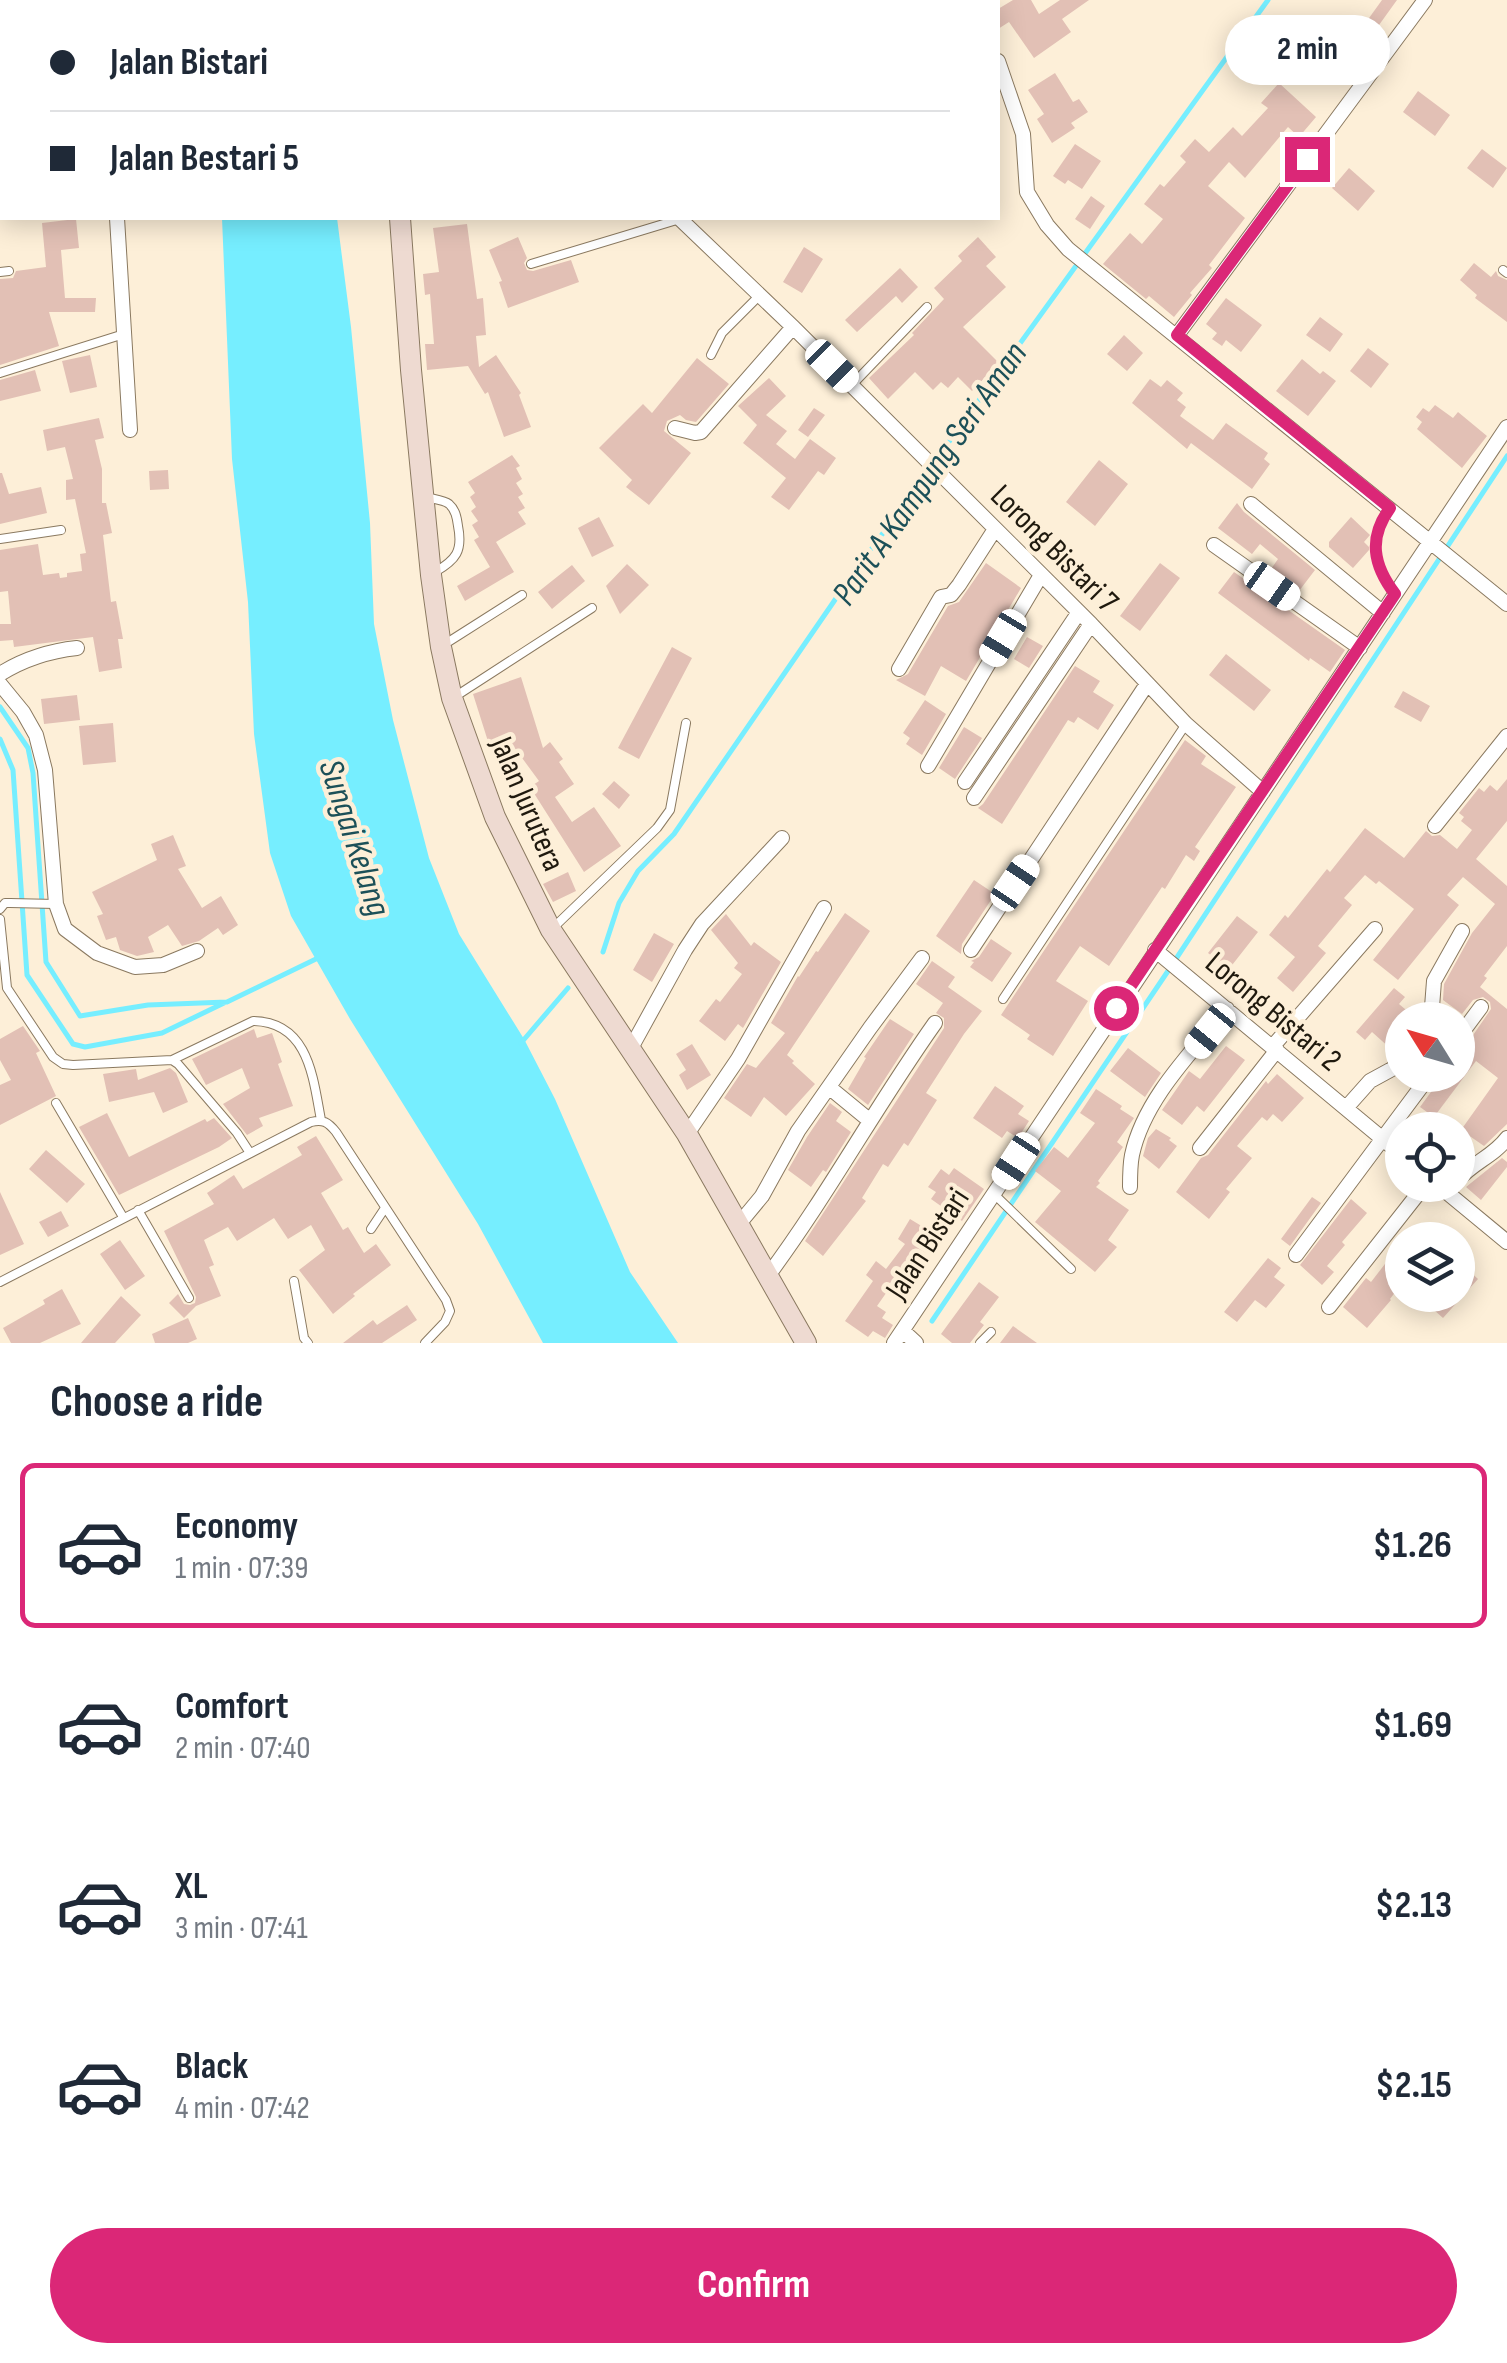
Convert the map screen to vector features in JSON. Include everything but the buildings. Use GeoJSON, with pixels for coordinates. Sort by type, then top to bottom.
{"type":"FeatureCollection","features":[{"type":"Feature","properties":{"kind":"street"},"geometry":{"type":"LineString","coordinates":[[1177,335],[1425,0]]}},
{"type":"Feature","properties":{"kind":"street"},"geometry":{"type":"LineString","coordinates":[[1000,67],[1023,134],[1027,192],[1047,225],[1068,249],[1507,604]]}},
{"type":"Feature","properties":{"kind":"street"},"geometry":{"type":"LineString","coordinates":[[117,220],[130,430]]}},
{"type":"Feature","properties":{"kind":"street","name":"Jalan Jurutera"},"geometry":{"type":"LineString","coordinates":[[400,220],[411,370],[442,646],[452,698],[495,817],[551,930],[688,1134],[806,1343]]}},
{"type":"Feature","properties":{"kind":"street","name":"Lorong Bistari 7"},"geometry":{"type":"LineString","coordinates":[[683,220],[1085,618],[1186,724],[1262,792]]}},
{"type":"Feature","properties":{"kind":"street"},"geometry":{"type":"LineString","coordinates":[[675,428],[702,432],[793,328]]}},
{"type":"Feature","properties":{"kind":"street","name":"Jalan Bistari"},"geometry":{"type":"LineString","coordinates":[[899,1337],[998,1198],[1382,613],[1437,546],[1507,427]]}},
{"type":"Feature","properties":{"kind":"street"},"geometry":{"type":"LineString","coordinates":[[1251,504],[1382,613]]}},
{"type":"Feature","properties":{"kind":"street"},"geometry":{"type":"LineString","coordinates":[[898,669],[941,597],[950,595],[959,585],[995,529]]}},
{"type":"Feature","properties":{"kind":"street"},"geometry":{"type":"LineString","coordinates":[[1214,545],[1360,648]]}},
{"type":"Feature","properties":{"kind":"street"},"geometry":{"type":"LineString","coordinates":[[928,766],[1041,574]]}},
{"type":"Feature","properties":{"kind":"street"},"geometry":{"type":"LineString","coordinates":[[965,782],[1085,618]]}},
{"type":"Feature","properties":{"kind":"street"},"geometry":{"type":"LineString","coordinates":[[974,798],[1085,618]]}},
{"type":"Feature","properties":{"kind":"street"},"geometry":{"type":"LineString","coordinates":[[0,674],[19,662],[77,648]]}},
{"type":"Feature","properties":{"kind":"street"},"geometry":{"type":"LineString","coordinates":[[0,684],[36,735],[45,770],[56,904],[65,929],[98,953],[135,967],[163,965],[197,951]]}},
{"type":"Feature","properties":{"kind":"street"},"geometry":{"type":"LineString","coordinates":[[971,950],[1147,684]]}},
{"type":"Feature","properties":{"kind":"street"},"geometry":{"type":"LineString","coordinates":[[1435,826],[1507,736]]}},
{"type":"Feature","properties":{"kind":"street"},"geometry":{"type":"LineString","coordinates":[[631,1048],[702,924],[782,838]]}},
{"type":"Feature","properties":{"kind":"street"},"geometry":{"type":"LineString","coordinates":[[688,1134],[738,1059],[824,908]]}},
{"type":"Feature","properties":{"kind":"street"},"geometry":{"type":"LineString","coordinates":[[1200,1148],[1275,1048],[1375,930]]}},
{"type":"Feature","properties":{"kind":"street"},"geometry":{"type":"LineString","coordinates":[[1432,1002],[1434,981],[1462,931]]}},
{"type":"Feature","properties":{"kind":"street","name":"Lorong Bistari 2"},"geometry":{"type":"LineString","coordinates":[[1159,953],[1383,1138]]}},
{"type":"Feature","properties":{"kind":"street"},"geometry":{"type":"LineString","coordinates":[[738,1225],[762,1196],[798,1131],[922,958]]}},
{"type":"Feature","properties":{"kind":"street"},"geometry":{"type":"LineString","coordinates":[[1475,1015],[1481,1007]]}},
{"type":"Feature","properties":{"kind":"street"},"geometry":{"type":"LineString","coordinates":[[1130,1187],[1131,1158],[1153,1106],[1228,1009]]}},
{"type":"Feature","properties":{"kind":"street"},"geometry":{"type":"LineString","coordinates":[[767,1276],[803,1229],[869,1120],[935,1023]]}},
{"type":"Feature","properties":{"kind":"street"},"geometry":{"type":"LineString","coordinates":[[1346,1108],[1370,1081],[1385,1073]]}},
{"type":"Feature","properties":{"kind":"street"},"geometry":{"type":"LineString","coordinates":[[830,1088],[869,1120]]}},
{"type":"Feature","properties":{"kind":"street"},"geometry":{"type":"LineString","coordinates":[[1296,1255],[1417,1092]]}},
{"type":"Feature","properties":{"kind":"street"},"geometry":{"type":"LineString","coordinates":[[1475,1164],[1507,1138]]}},
{"type":"Feature","properties":{"kind":"street"},"geometry":{"type":"LineString","coordinates":[[1329,1307],[1411,1202]]}},
{"type":"Feature","properties":{"kind":"street"},"geometry":{"type":"LineString","coordinates":[[1466,1202],[1507,1242]]}},
{"type":"Feature","properties":{"kind":"street"},"geometry":{"type":"LineString","coordinates":[[899,1337],[916,1343]]}},
{"type":"Feature","properties":{"kind":"lane"},"geometry":{"type":"LineString","coordinates":[[531,264],[674,220]]}},
{"type":"Feature","properties":{"kind":"lane"},"geometry":{"type":"LineString","coordinates":[[711,355],[722,334],[760,295]]}},
{"type":"Feature","properties":{"kind":"lane"},"geometry":{"type":"LineString","coordinates":[[851,386],[927,307]]}},
{"type":"Feature","properties":{"kind":"lane"},"geometry":{"type":"LineString","coordinates":[[0,373],[124,334]]}},
{"type":"Feature","properties":{"kind":"lane"},"geometry":{"type":"LineString","coordinates":[[424,496],[448,503],[454,510],[460,540],[458,554],[450,564],[432,574]]}},
{"type":"Feature","properties":{"kind":"lane"},"geometry":{"type":"LineString","coordinates":[[1390,508],[1378,525],[1376,554],[1395,594]]}},
{"type":"Feature","properties":{"kind":"lane"},"geometry":{"type":"LineString","coordinates":[[0,539],[62,530]]}},
{"type":"Feature","properties":{"kind":"lane"},"geometry":{"type":"LineString","coordinates":[[442,646],[522,595]]}},
{"type":"Feature","properties":{"kind":"lane"},"geometry":{"type":"LineString","coordinates":[[452,698],[592,608]]}},
{"type":"Feature","properties":{"kind":"lane"},"geometry":{"type":"LineString","coordinates":[[551,930],[645,840],[670,810],[686,723]]}},
{"type":"Feature","properties":{"kind":"lane"},"geometry":{"type":"LineString","coordinates":[[1003,999],[1186,724]]}},
{"type":"Feature","properties":{"kind":"lane"},"geometry":{"type":"LineString","coordinates":[[0,909],[6,903],[56,904]]}},
{"type":"Feature","properties":{"kind":"lane"},"geometry":{"type":"LineString","coordinates":[[0,919],[7,988],[53,1057],[63,1064],[172,1060],[254,1021],[278,1024],[294,1038],[310,1063],[321,1120]]}},
{"type":"Feature","properties":{"kind":"lane"},"geometry":{"type":"LineString","coordinates":[[172,1060],[250,1153]]}},
{"type":"Feature","properties":{"kind":"lane"},"geometry":{"type":"LineString","coordinates":[[56,1103],[123,1217]]}},
{"type":"Feature","properties":{"kind":"lane"},"geometry":{"type":"LineString","coordinates":[[0,1282],[321,1120],[336,1132],[446,1300],[450,1311],[445,1322],[426,1343]]}},
{"type":"Feature","properties":{"kind":"lane"},"geometry":{"type":"LineString","coordinates":[[998,1198],[1071,1269]]}},
{"type":"Feature","properties":{"kind":"lane"},"geometry":{"type":"LineString","coordinates":[[371,1229],[385,1208]]}},
{"type":"Feature","properties":{"kind":"lane"},"geometry":{"type":"LineString","coordinates":[[138,1210],[189,1298]]}},
{"type":"Feature","properties":{"kind":"lane"},"geometry":{"type":"LineString","coordinates":[[294,1282],[308,1343]]}},
{"type":"Feature","properties":{"kind":"lane"},"geometry":{"type":"LineString","coordinates":[[980,1343],[991,1332]]}},
{"type":"Feature","properties":{"kind":"water","name":"Sungai Kelang"},"geometry":{"type":"Polygon","coordinates":[[[222,220],[337,220],[370,523],[374,624],[393,720],[429,858],[459,934],[524,1039],[555,1099],[630,1272],[678,1343],[543,1343],[478,1224],[350,1019],[291,916],[270,853],[254,734],[248,602],[232,459],[222,220]]]}},
{"type":"Feature","properties":{"kind":"waterway","name":"Parit A Kampung Seri Aman"},"geometry":{"type":"LineString","coordinates":[[603,952],[619,903],[638,871],[674,834],[839,594],[1268,0]]}},
{"type":"Feature","properties":{"kind":"waterway"},"geometry":{"type":"LineString","coordinates":[[932,1321],[1507,456]]}},
{"type":"Feature","properties":{"kind":"waterway"},"geometry":{"type":"LineString","coordinates":[[0,707],[28,748],[33,773],[46,962],[80,1016],[148,1005],[227,1002],[318,958]]}},
{"type":"Feature","properties":{"kind":"waterway"},"geometry":{"type":"LineString","coordinates":[[0,739],[13,770],[27,975],[73,1044],[85,1047],[162,1033],[224,1003]]}},
{"type":"Feature","properties":{"kind":"waterway","name":"Parit A Kampung Seri Aman"},"geometry":{"type":"LineString","coordinates":[[521,1043],[568,988]]}},
{"type":"Feature","properties":{"kind":"route"},"geometry":{"type":"LineString","coordinates":[[1116,1008],[1395,594],[1376,554],[1378,525],[1390,508],[1177,335],[1307,159]]}}]}
